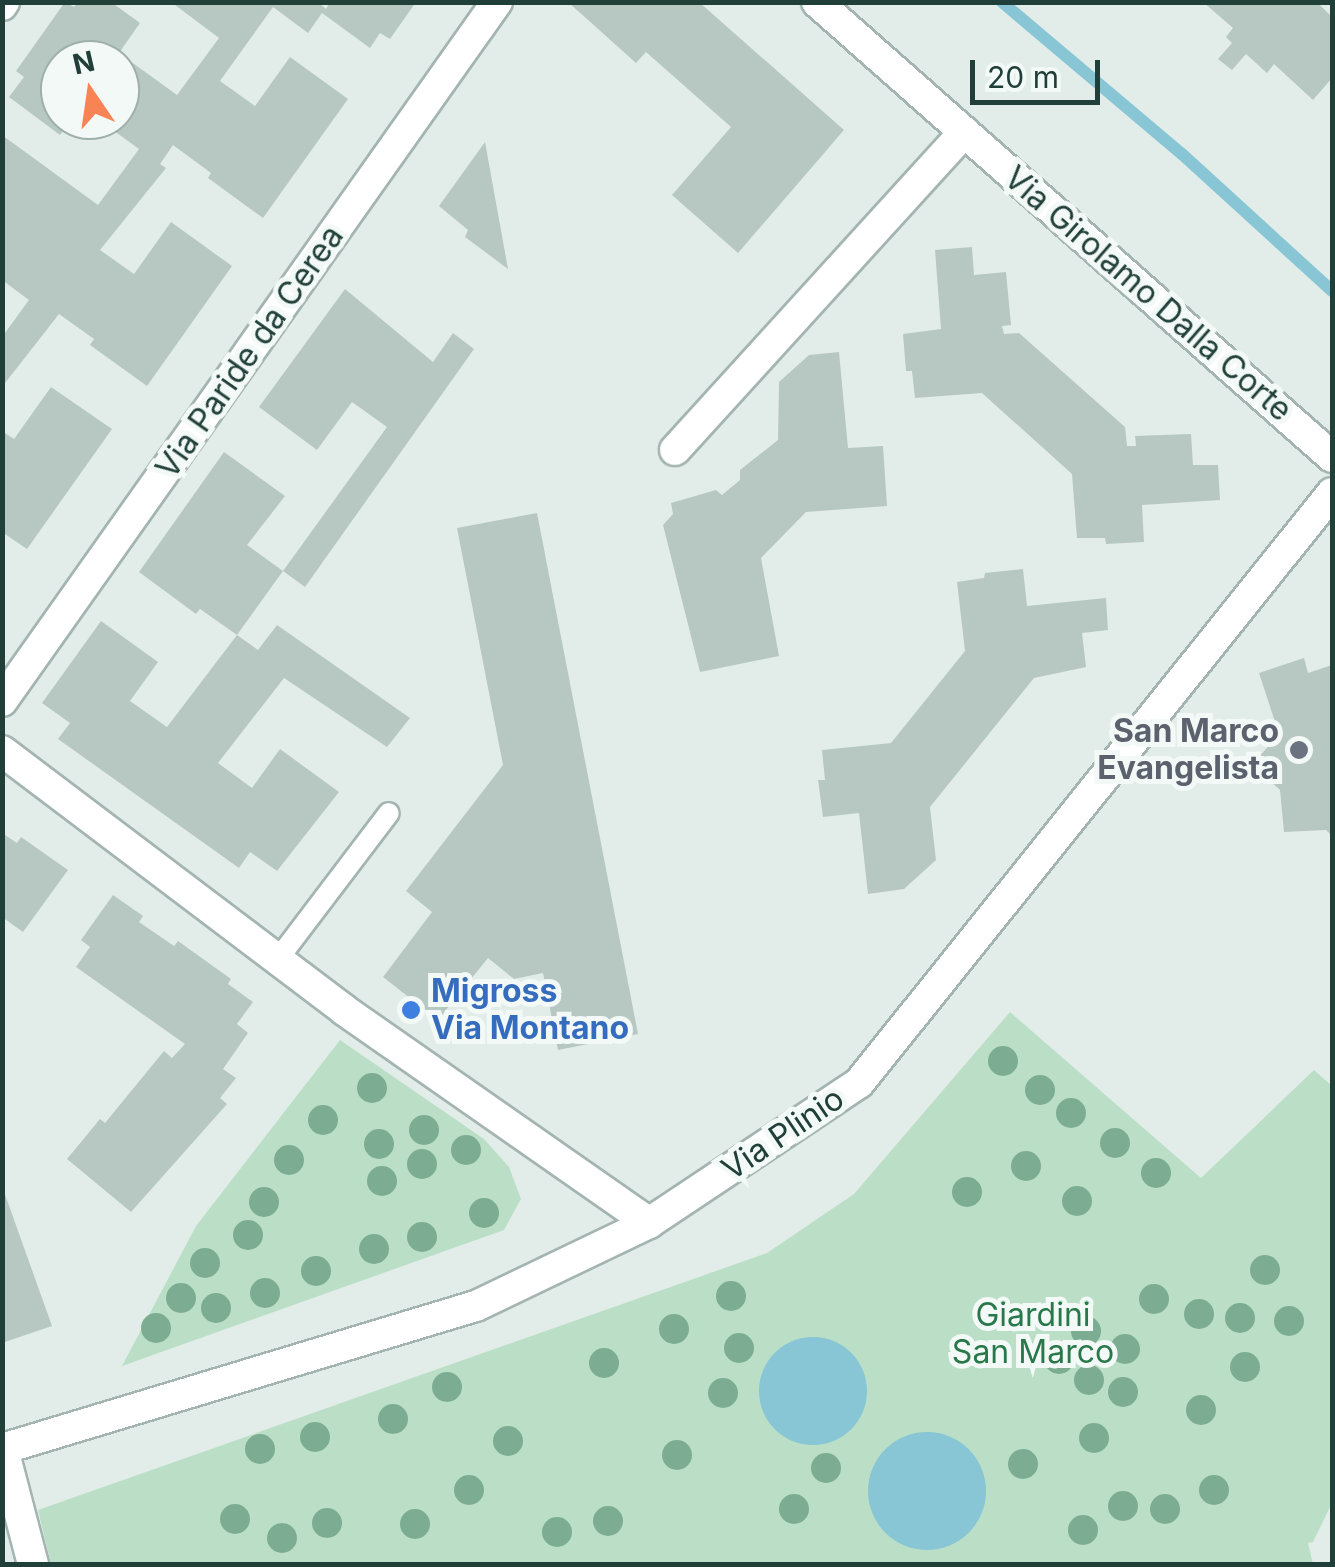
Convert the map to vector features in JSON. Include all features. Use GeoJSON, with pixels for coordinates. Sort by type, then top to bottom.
{"type":"FeatureCollection","features":[{"type":"Feature","properties":{"kind":"street","name":"Via Paride da Cerea"},"geometry":{"type":"LineString","coordinates":[[2,701],[496,2]]}},
{"type":"Feature","properties":{"kind":"street","name":"Via Girolamo Dalla Corte"},"geometry":{"type":"LineString","coordinates":[[817,2],[1332,457]]}},
{"type":"Feature","properties":{"kind":"street"},"geometry":{"type":"LineString","coordinates":[[675,450],[964,132]]}},
{"type":"Feature","properties":{"kind":"street","name":"Via Plinio"},"geometry":{"type":"LineString","coordinates":[[3,1449],[476,1306],[649,1224],[859,1084],[1332,493]]}},
{"type":"Feature","properties":{"kind":"street"},"geometry":{"type":"LineString","coordinates":[[2,751],[278,959],[649,1224]]}},
{"type":"Feature","properties":{"kind":"street"},"geometry":{"type":"LineString","coordinates":[[3,1449],[33,1564]]}},
{"type":"Feature","properties":{"kind":"lane"},"geometry":{"type":"LineString","coordinates":[[278,959],[389,813]]}},
{"type":"Feature","properties":{"kind":"green space","name":"Giardini San Marco"},"geometry":{"type":"Polygon","coordinates":[[[1010,1012],[1201,1178],[1314,1070],[1332,1086],[1332,1503],[1313,1542],[1308,1543],[1313,1564],[51,1564],[38,1510],[767,1253],[854,1194],[1010,1012]]]}},
{"type":"Feature","properties":{"kind":"green space"},"geometry":{"type":"Polygon","coordinates":[[[340,1040],[484,1139],[509,1167],[521,1199],[504,1230],[122,1366],[196,1226],[340,1040]]]}},
{"type":"Feature","properties":{"kind":"water"},"geometry":{"type":"Polygon","coordinates":[[[813,1337],[834,1341],[851,1353],[863,1370],[867,1391],[863,1412],[851,1429],[834,1441],[813,1445],[792,1441],[775,1429],[763,1412],[759,1391],[763,1370],[775,1353],[792,1341],[813,1337]]]}},
{"type":"Feature","properties":{"kind":"water"},"geometry":{"type":"Polygon","coordinates":[[[927,1432],[950,1436],[969,1449],[982,1468],[986,1491],[982,1514],[969,1533],[950,1546],[927,1550],[904,1546],[885,1533],[872,1514],[868,1491],[872,1468],[885,1449],[904,1436],[927,1432]]]}},
{"type":"Feature","properties":{"kind":"building"},"geometry":{"type":"Polygon","coordinates":[[[65,2],[74,7],[78,2],[111,2],[140,23],[128,40],[40,40],[40,120],[9,97],[24,77],[16,71],[65,2]]]}},
{"type":"Feature","properties":{"kind":"building"},"geometry":{"type":"Polygon","coordinates":[[[171,2],[318,2],[326,9],[330,2],[416,2],[390,39],[380,33],[370,48],[322,13],[308,33],[273,7],[220,81],[255,106],[290,57],[348,99],[263,218],[208,178],[211,173],[173,145],[160,164],[166,168],[100,250],[134,274],[171,222],[232,266],[147,386],[90,345],[94,339],[59,314],[2,387],[2,337],[29,300],[2,280],[2,135],[98,205],[139,149],[127,140],[140,140],[140,68],[177,95],[219,38],[171,2]]]}},
{"type":"Feature","properties":{"kind":"building"},"geometry":{"type":"Polygon","coordinates":[[[568,2],[699,2],[844,130],[738,253],[672,195],[731,127],[646,52],[636,63],[568,2]]]}},
{"type":"Feature","properties":{"kind":"building"},"geometry":{"type":"Polygon","coordinates":[[[1203,2],[1317,2],[1332,17],[1332,78],[1313,100],[1274,64],[1267,73],[1246,54],[1232,70],[1218,59],[1232,43],[1226,37],[1233,28],[1203,2]]]}},
{"type":"Feature","properties":{"kind":"building"},"geometry":{"type":"Polygon","coordinates":[[[485,142],[508,269],[465,237],[468,230],[439,206],[485,142]]]}},
{"type":"Feature","properties":{"kind":"building"},"geometry":{"type":"Polygon","coordinates":[[[972,247],[974,275],[1006,272],[1011,325],[1002,326],[1004,334],[1019,333],[1125,427],[1127,446],[1136,446],[1135,436],[1191,434],[1193,465],[1218,465],[1220,500],[1142,505],[1144,542],[1106,544],[1105,538],[1077,538],[1072,474],[982,393],[915,398],[912,371],[906,371],[903,334],[941,329],[935,250],[972,247]]]}},
{"type":"Feature","properties":{"kind":"building"},"geometry":{"type":"Polygon","coordinates":[[[345,289],[433,362],[453,333],[474,349],[305,587],[283,571],[387,427],[352,402],[317,450],[259,407],[345,289]]]}},
{"type":"Feature","properties":{"kind":"building"},"geometry":{"type":"Polygon","coordinates":[[[839,352],[848,448],[883,446],[887,506],[806,512],[761,558],[779,656],[700,672],[663,525],[673,514],[671,503],[716,490],[722,495],[740,480],[740,470],[778,440],[779,382],[809,355],[839,352]]]}},
{"type":"Feature","properties":{"kind":"building"},"geometry":{"type":"Polygon","coordinates":[[[51,387],[112,429],[27,549],[2,532],[2,431],[14,439],[51,387]]]}},
{"type":"Feature","properties":{"kind":"building"},"geometry":{"type":"Polygon","coordinates":[[[224,452],[285,496],[247,545],[283,571],[237,635],[200,609],[196,614],[139,572],[224,452]]]}},
{"type":"Feature","properties":{"kind":"building"},"geometry":{"type":"Polygon","coordinates":[[[537,513],[638,1034],[558,1050],[543,973],[514,979],[488,958],[438,1020],[383,977],[432,912],[406,891],[503,765],[457,528],[537,513]]]}},
{"type":"Feature","properties":{"kind":"building"},"geometry":{"type":"Polygon","coordinates":[[[1023,569],[1027,606],[1106,598],[1108,630],[1082,633],[1086,667],[1034,678],[930,807],[936,860],[904,889],[868,894],[859,813],[823,817],[818,780],[825,780],[822,750],[891,743],[965,651],[957,582],[984,578],[985,573],[1023,569]]]}},
{"type":"Feature","properties":{"kind":"building"},"geometry":{"type":"Polygon","coordinates":[[[101,621],[158,662],[130,701],[167,727],[237,635],[258,650],[277,625],[410,718],[387,747],[284,678],[218,763],[252,788],[280,749],[339,792],[277,871],[250,852],[239,868],[58,739],[70,723],[42,703],[101,621]]]}},
{"type":"Feature","properties":{"kind":"building","name":"San Marco Evangelista"},"geometry":{"type":"Polygon","coordinates":[[[1304,658],[1308,673],[1332,665],[1332,836],[1326,830],[1284,832],[1280,790],[1252,765],[1279,734],[1259,673],[1304,658]]]}},
{"type":"Feature","properties":{"kind":"building"},"geometry":{"type":"Polygon","coordinates":[[[2,833],[17,843],[21,837],[68,870],[23,932],[2,917],[2,833]]]}},
{"type":"Feature","properties":{"kind":"building"},"geometry":{"type":"Polygon","coordinates":[[[113,895],[143,916],[139,922],[174,946],[178,941],[231,979],[228,984],[253,1002],[237,1024],[248,1033],[223,1069],[236,1078],[220,1098],[227,1104],[131,1212],[67,1159],[100,1119],[105,1123],[164,1051],[172,1058],[185,1044],[76,967],[90,947],[81,940],[113,895]]]}},
{"type":"Feature","properties":{"kind":"building"},"geometry":{"type":"Polygon","coordinates":[[[2,1186],[52,1326],[2,1343],[2,1186]]]}},
{"type":"Feature","properties":{"kind":"waterway"},"geometry":{"type":"LineString","coordinates":[[1002,2],[1182,154],[1332,291]]}},
{"type":"Feature","properties":{"kind":"place","name":"San Marco Evangelista"},"geometry":{"type":"Point","coordinates":[1299,750]}},
{"type":"Feature","properties":{"kind":"place","name":"Migross Via Montano"},"geometry":{"type":"Point","coordinates":[411,1010]}}]}
